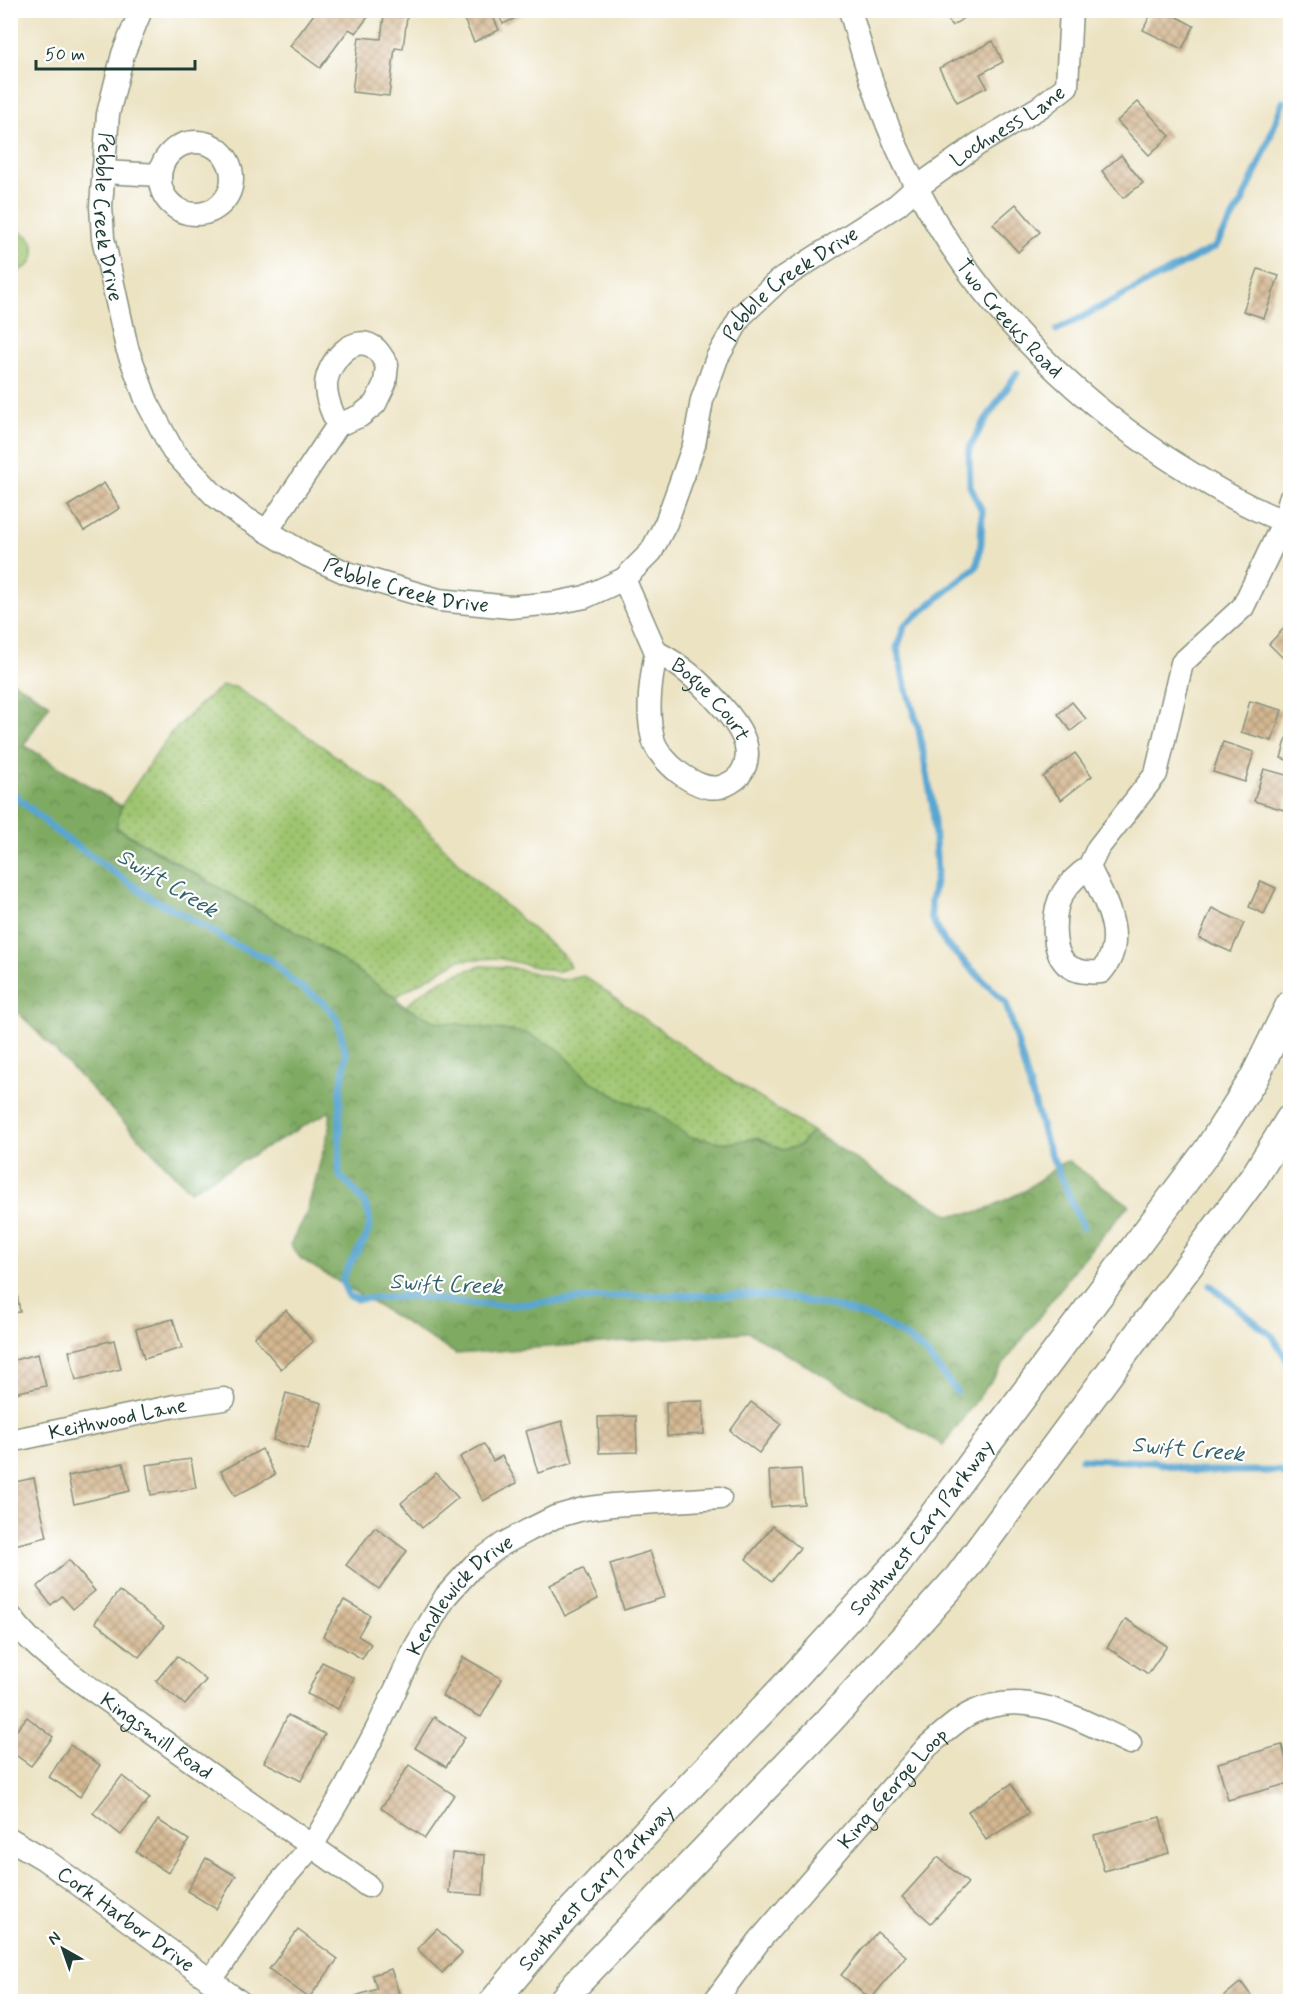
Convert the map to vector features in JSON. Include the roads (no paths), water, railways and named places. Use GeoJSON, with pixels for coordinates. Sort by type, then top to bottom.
{"type":"FeatureCollection","features":[{"type":"Feature","properties":{"kind":"main road","name":"Southwest Cary Parkway"},"geometry":{"type":"LineString","coordinates":[[493,2001],[558,1924],[793,1678],[896,1565],[1208,1150],[1254,1078],[1290,1005]]}},
{"type":"Feature","properties":{"kind":"main road"},"geometry":{"type":"LineString","coordinates":[[562,2001],[701,1852],[828,1722],[958,1578],[1255,1176],[1290,1119]]}},
{"type":"Feature","properties":{"kind":"street","name":"Pebble Creek Drive"},"geometry":{"type":"LineString","coordinates":[[141,10],[123,54],[114,84],[108,114],[101,206],[103,238],[127,348],[147,402],[173,451],[194,476],[240,515],[307,555],[346,573],[439,600],[510,608],[555,603],[585,597],[624,579],[651,552],[666,523],[694,445],[702,400],[717,358],[741,316],[778,281],[897,205],[916,188]]}},
{"type":"Feature","properties":{"kind":"street","name":"Two Creeks Road"},"geometry":{"type":"LineString","coordinates":[[850,10],[879,103],[916,188],[946,238],[990,299],[1021,335],[1086,399],[1143,442],[1236,498],[1287,522]]}},
{"type":"Feature","properties":{"kind":"street","name":"Lochness Lane"},"geometry":{"type":"LineString","coordinates":[[916,188],[978,144],[1040,107],[1067,87],[1071,10]]}},
{"type":"Feature","properties":{"kind":"street"},"geometry":{"type":"LineString","coordinates":[[103,172],[160,175]]}},
{"type":"Feature","properties":{"kind":"street"},"geometry":{"type":"LineString","coordinates":[[267,531],[338,425]]}},
{"type":"Feature","properties":{"kind":"street"},"geometry":{"type":"LineString","coordinates":[[1089,867],[1098,848],[1156,774],[1182,663],[1244,607],[1287,522],[1290,499]]}},
{"type":"Feature","properties":{"kind":"street","name":"Bogue Court"},"geometry":{"type":"LineString","coordinates":[[624,579],[656,652],[650,684],[653,740],[672,768],[686,778],[718,787],[735,781],[744,770],[748,755],[746,744],[735,723],[698,680],[676,662],[656,652]]}},
{"type":"Feature","properties":{"kind":"street","name":"Keithwood Lane"},"geometry":{"type":"LineString","coordinates":[[10,1441],[175,1406],[224,1399]]}},
{"type":"Feature","properties":{"kind":"street","name":"Kendlewick Drive"},"geometry":{"type":"LineString","coordinates":[[211,1980],[276,1887],[312,1846],[366,1749],[416,1646],[446,1596],[474,1565],[503,1544],[529,1530],[555,1517],[583,1509],[720,1498]]}},
{"type":"Feature","properties":{"kind":"street","name":"Kingsmill Road"},"geometry":{"type":"LineString","coordinates":[[10,1616],[18,1627],[48,1655],[312,1846]]}},
{"type":"Feature","properties":{"kind":"street","name":"King George Loop"},"geometry":{"type":"LineString","coordinates":[[714,2001],[759,1941],[927,1747],[969,1714],[993,1704],[1016,1702],[1037,1704],[1067,1714],[1130,1743]]}},
{"type":"Feature","properties":{"kind":"street","name":"Cork Harbor Drive"},"geometry":{"type":"LineString","coordinates":[[10,1839],[53,1866],[240,2001]]}},
{"type":"Feature","properties":{"kind":"street"},"geometry":{"type":"LineString","coordinates":[[312,1846],[368,1886]]}},
{"type":"Feature","properties":{"kind":"waterway"},"geometry":{"type":"LineString","coordinates":[[1057,330],[1215,247],[1243,200],[1283,102]]}},
{"type":"Feature","properties":{"kind":"waterway"},"geometry":{"type":"LineString","coordinates":[[1017,373],[969,449],[970,486],[982,511],[981,543],[977,566],[905,625],[897,648],[919,730],[933,807],[937,872],[931,902],[931,917],[945,943],[1006,1003],[1046,1143],[1083,1228]]}},
{"type":"Feature","properties":{"kind":"waterway","name":"Swift Creek"},"geometry":{"type":"LineString","coordinates":[[10,791],[57,832],[152,899],[233,944],[271,960],[293,982],[323,1002],[337,1018],[346,1055],[340,1096],[339,1175],[359,1196],[370,1220],[365,1239],[342,1281],[349,1296],[357,1299],[413,1296],[473,1304],[514,1305],[622,1296],[753,1295],[789,1298],[840,1308],[878,1320],[909,1339],[926,1353],[957,1392]]}},
{"type":"Feature","properties":{"kind":"waterway"},"geometry":{"type":"LineString","coordinates":[[1210,1285],[1273,1337],[1290,1364]]}},
{"type":"Feature","properties":{"kind":"waterway","name":"Swift Creek"},"geometry":{"type":"LineString","coordinates":[[1082,1459],[1154,1462],[1195,1471],[1279,1471],[1290,1477]]}}]}
